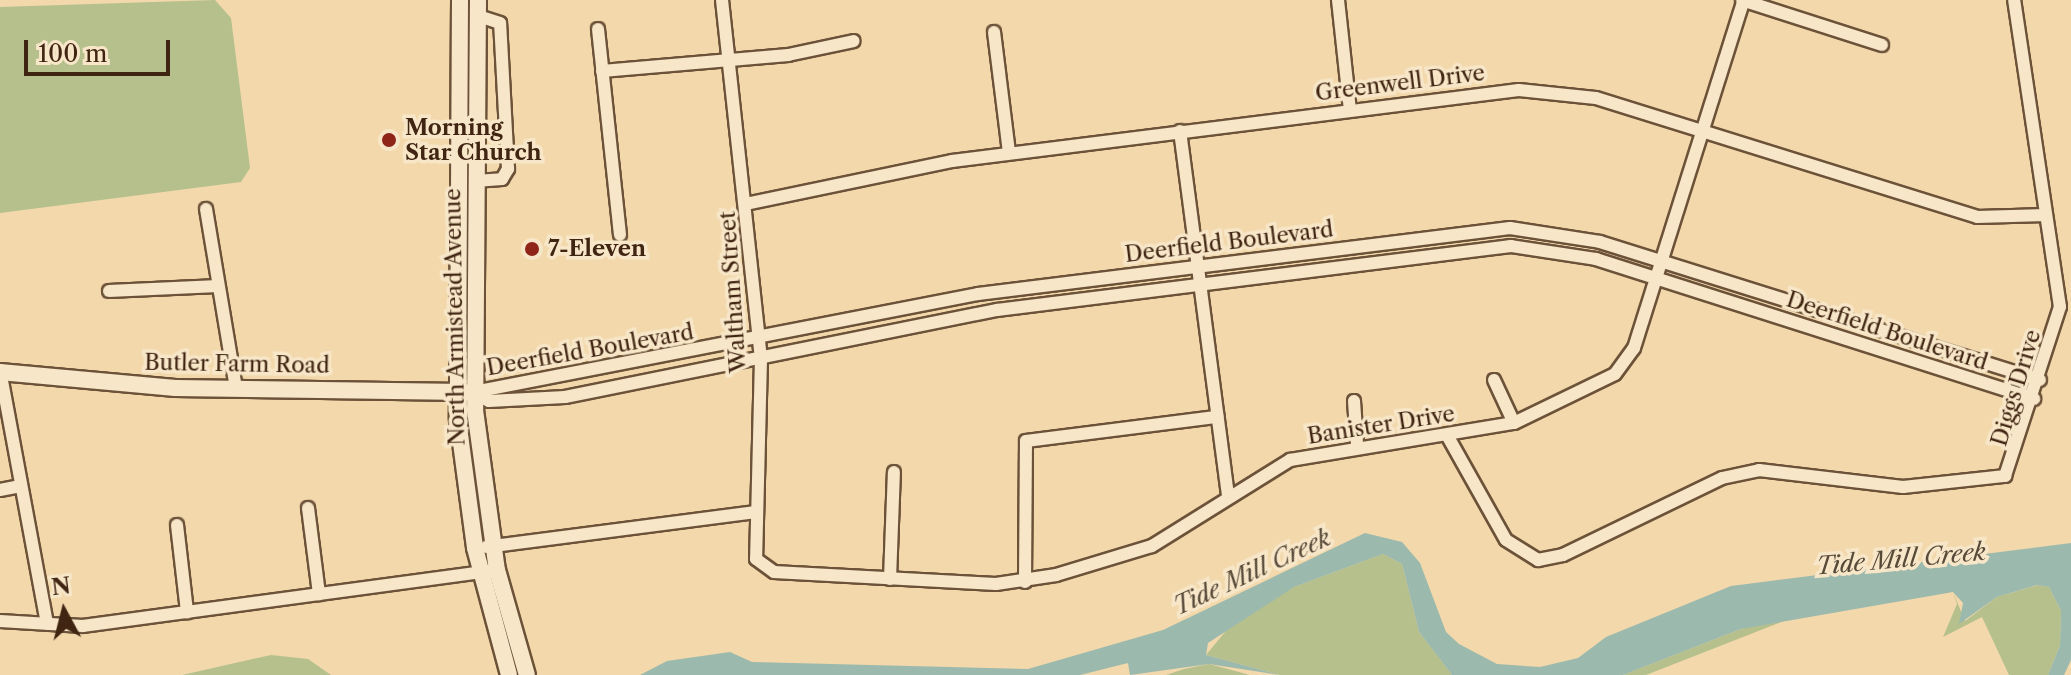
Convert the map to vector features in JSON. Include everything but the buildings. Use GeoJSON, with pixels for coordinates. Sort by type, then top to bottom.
{"type":"FeatureCollection","features":[{"type":"Feature","properties":{"kind":"main road","name":"North Armistead Avenue"},"geometry":{"type":"LineString","coordinates":[[460,0],[456,393],[509,675]]}},
{"type":"Feature","properties":{"kind":"main road","name":"North Armistead Avenue"},"geometry":{"type":"LineString","coordinates":[[478,8],[474,392],[484,547]]}},
{"type":"Feature","properties":{"kind":"main road","name":"Butler Farm Road"},"geometry":{"type":"LineString","coordinates":[[0,371],[236,389],[474,392]]}},
{"type":"Feature","properties":{"kind":"main road","name":"North Armistead Avenue"},"geometry":{"type":"LineString","coordinates":[[488,571],[527,675]]}},
{"type":"Feature","properties":{"kind":"street","name":"Waltham Street"},"geometry":{"type":"LineString","coordinates":[[722,0],[761,358],[754,512],[756,559],[774,572]]}},
{"type":"Feature","properties":{"kind":"street"},"geometry":{"type":"LineString","coordinates":[[1338,0],[1350,110]]}},
{"type":"Feature","properties":{"kind":"street"},"geometry":{"type":"LineString","coordinates":[[1743,0],[1882,45]]}},
{"type":"Feature","properties":{"kind":"street","name":"Banister Drive"},"geometry":{"type":"LineString","coordinates":[[774,572],[1025,582],[1152,546],[1228,495],[1290,460],[1357,444],[1447,435],[1514,423],[1615,374],[1634,348],[1743,0]]}},
{"type":"Feature","properties":{"kind":"street","name":"Diggs Drive"},"geometry":{"type":"LineString","coordinates":[[1447,435],[1506,540],[1538,560],[1750,472],[1802,470],[1903,487],[1996,479],[2013,464],[2060,307],[2014,0]]}},
{"type":"Feature","properties":{"kind":"street"},"geometry":{"type":"LineString","coordinates":[[475,181],[502,179],[508,169],[500,23],[478,8]]}},
{"type":"Feature","properties":{"kind":"street"},"geometry":{"type":"LineString","coordinates":[[598,29],[620,235]]}},
{"type":"Feature","properties":{"kind":"street"},"geometry":{"type":"LineString","coordinates":[[994,32],[1009,153]]}},
{"type":"Feature","properties":{"kind":"street"},"geometry":{"type":"LineString","coordinates":[[602,71],[729,61],[854,41]]}},
{"type":"Feature","properties":{"kind":"street","name":"Greenwell Drive"},"geometry":{"type":"LineString","coordinates":[[746,204],[1009,153],[1350,110],[1549,91],[1703,133],[1977,217],[2046,215]]}},
{"type":"Feature","properties":{"kind":"street"},"geometry":{"type":"LineString","coordinates":[[1180,131],[1228,495]]}},
{"type":"Feature","properties":{"kind":"street"},"geometry":{"type":"LineString","coordinates":[[206,209],[236,389]]}},
{"type":"Feature","properties":{"kind":"street","name":"Deerfield Boulevard"},"geometry":{"type":"LineString","coordinates":[[474,392],[759,340],[978,294],[1510,228],[1571,234],[1662,260],[2040,380]]}},
{"type":"Feature","properties":{"kind":"street","name":"Deerfield Boulevard"},"geometry":{"type":"LineString","coordinates":[[474,392],[489,401],[565,397],[997,310],[1511,246],[1570,252],[2034,399]]}},
{"type":"Feature","properties":{"kind":"street"},"geometry":{"type":"LineString","coordinates":[[109,291],[218,286]]}},
{"type":"Feature","properties":{"kind":"street"},"geometry":{"type":"LineString","coordinates":[[0,371],[47,624]]}},
{"type":"Feature","properties":{"kind":"street"},"geometry":{"type":"LineString","coordinates":[[1494,380],[1514,423]]}},
{"type":"Feature","properties":{"kind":"street"},"geometry":{"type":"LineString","coordinates":[[1354,401],[1357,444]]}},
{"type":"Feature","properties":{"kind":"street"},"geometry":{"type":"LineString","coordinates":[[1025,582],[1026,441],[1217,417]]}},
{"type":"Feature","properties":{"kind":"street"},"geometry":{"type":"LineString","coordinates":[[890,579],[894,472]]}},
{"type":"Feature","properties":{"kind":"street"},"geometry":{"type":"LineString","coordinates":[[0,490],[21,486]]}},
{"type":"Feature","properties":{"kind":"street"},"geometry":{"type":"LineString","coordinates":[[308,508],[319,594]]}},
{"type":"Feature","properties":{"kind":"street"},"geometry":{"type":"LineString","coordinates":[[484,547],[754,512]]}},
{"type":"Feature","properties":{"kind":"street"},"geometry":{"type":"LineString","coordinates":[[177,525],[187,612]]}},
{"type":"Feature","properties":{"kind":"street"},"geometry":{"type":"LineString","coordinates":[[0,621],[47,624],[187,612],[488,571]]}},
{"type":"Feature","properties":{"kind":"green space"},"geometry":{"type":"Polygon","coordinates":[[[215,0],[231,18],[250,168],[241,182],[0,213],[0,7],[215,0]]]}},
{"type":"Feature","properties":{"kind":"green space"},"geometry":{"type":"Polygon","coordinates":[[[1383,554],[1402,564],[1419,632],[1452,675],[1280,675],[1206,655],[1234,621],[1294,587],[1383,554]]]}},
{"type":"Feature","properties":{"kind":"green space"},"geometry":{"type":"Polygon","coordinates":[[[2038,585],[2049,587],[2061,611],[2060,645],[2048,675],[2009,675],[1982,617],[1943,637],[1957,604],[1953,592],[1965,621],[1997,597],[2038,585]]]}},
{"type":"Feature","properties":{"kind":"green space"},"geometry":{"type":"Polygon","coordinates":[[[1799,615],[1646,675],[1623,675],[1741,629],[1799,615]]]}},
{"type":"Feature","properties":{"kind":"green space"},"geometry":{"type":"Polygon","coordinates":[[[271,655],[308,659],[331,675],[182,675],[271,655]]]}},
{"type":"Feature","properties":{"kind":"green space"},"geometry":{"type":"Polygon","coordinates":[[[1209,664],[1250,675],[1166,675],[1184,669],[1209,664]]]}},
{"type":"Feature","properties":{"kind":"shaded area"},"geometry":{"type":"Polygon","coordinates":[[[1365,533],[1402,542],[1420,563],[1446,632],[1459,644],[1497,664],[1540,667],[1578,658],[1606,637],[1731,586],[2071,543],[2071,660],[2064,675],[2048,675],[2060,645],[2061,611],[2049,587],[2037,585],[1997,597],[1959,624],[1963,603],[1953,592],[1741,629],[1623,675],[1452,675],[1419,632],[1402,564],[1383,554],[1294,587],[1208,643],[1206,655],[1280,675],[1209,664],[1130,675],[1128,663],[1080,675],[640,675],[667,661],[730,652],[752,662],[1028,669],[1163,630],[1365,533]]]}},
{"type":"Feature","properties":{"kind":"place","name":"Morning Star Church"},"geometry":{"type":"Point","coordinates":[389,140]}},
{"type":"Feature","properties":{"kind":"place","name":"7-Eleven"},"geometry":{"type":"Point","coordinates":[532,249]}},
{"type":"Feature","properties":{"kind":"water label","name":"Tide Mill Creek"},"geometry":{"type":"Point","coordinates":[1901,559]}},
{"type":"Feature","properties":{"kind":"water label","name":"Tide Mill Creek"},"geometry":{"type":"Point","coordinates":[1252,572]}}]}
